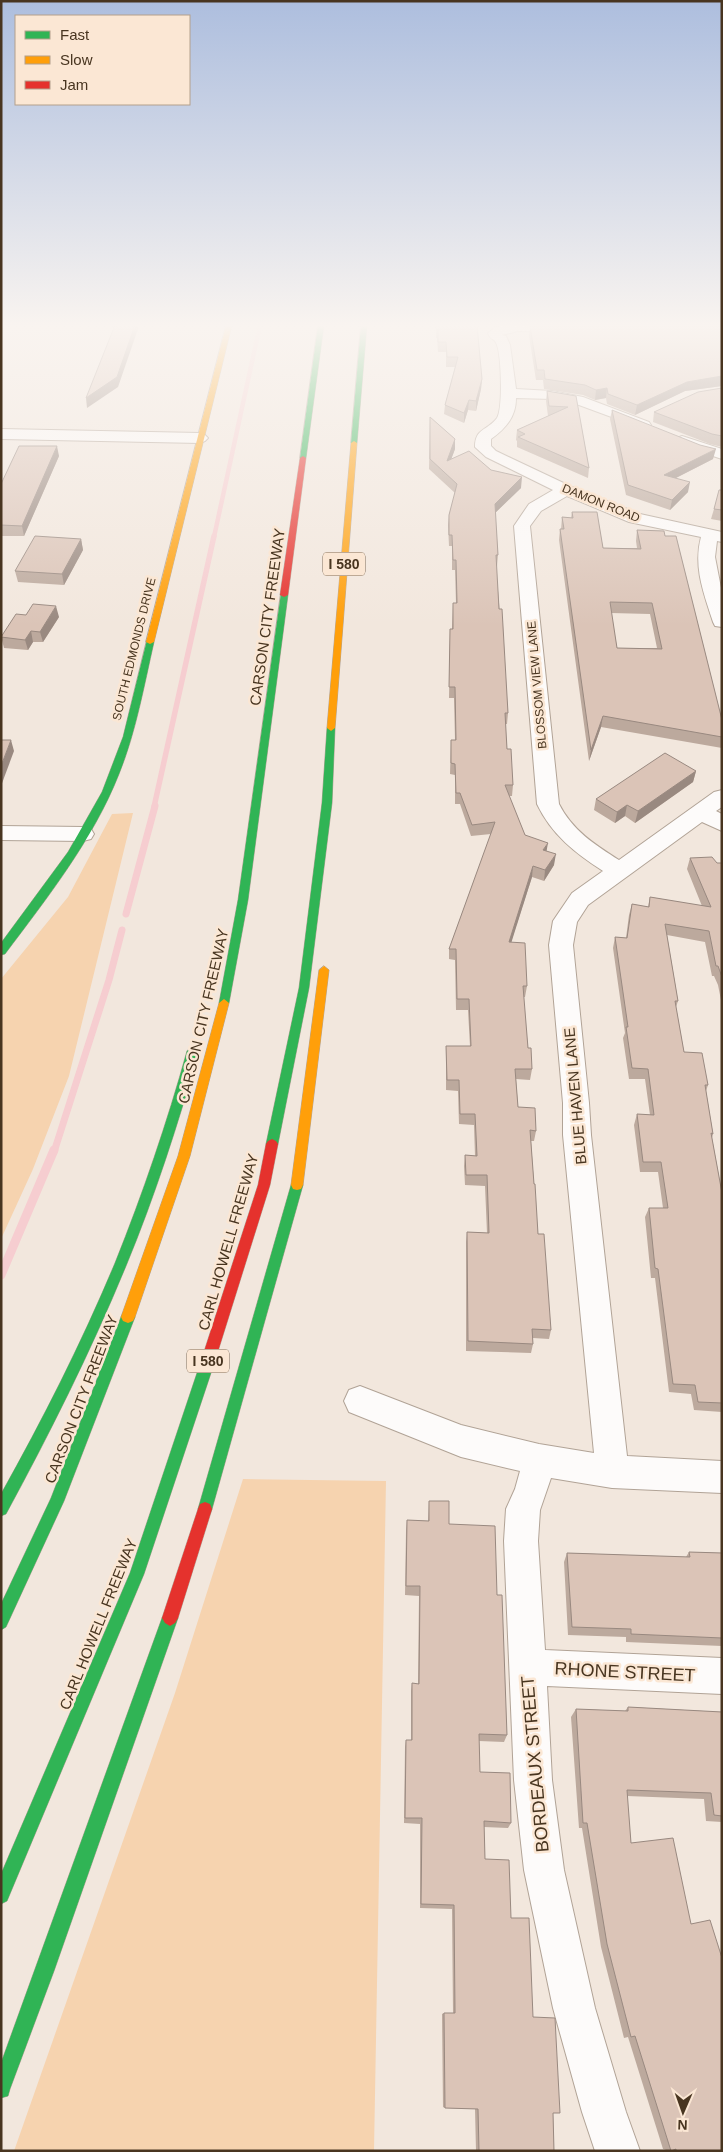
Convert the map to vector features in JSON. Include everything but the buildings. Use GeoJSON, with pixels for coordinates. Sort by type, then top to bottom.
{"type":"FeatureCollection","features":[{"type":"Feature","properties":{"kind":"main road","name":"SOUTH EDMONDS DRIVE"},"geometry":{"type":"LineString","coordinates":[[1,951],[45,894],[107,792],[125,744],[203,425]]}},
{"type":"Feature","properties":{"kind":"main road","name":"CARSON CITY FREEWAY"},"geometry":{"type":"LineString","coordinates":[[1,1622],[56,1501],[118,1347],[170,1199],[198,1110],[221,1019],[235,953],[270,713],[308,425]]}},
{"type":"Feature","properties":{"kind":"main road","name":"I 580"},"geometry":{"type":"LineString","coordinates":[[327,802],[334,681],[356,425]]}},
{"type":"Feature","properties":{"kind":"main road"},"geometry":{"type":"LineString","coordinates":[[232,894],[270,713]]}},
{"type":"Feature","properties":{"kind":"main road"},"geometry":{"type":"LineString","coordinates":[[327,802],[334,848]]}},
{"type":"Feature","properties":{"kind":"main road","name":"CARL HOWELL FREEWAY"},"geometry":{"type":"LineString","coordinates":[[1,1895],[137,1574],[233,1287],[264,1185],[304,988],[327,802]]}},
{"type":"Feature","properties":{"kind":"main road"},"geometry":{"type":"LineString","coordinates":[[1,2089],[190,1560],[294,1204],[325,962]]}},
{"type":"Feature","properties":{"kind":"main road"},"geometry":{"type":"LineString","coordinates":[[1,1509],[60,1400],[106,1301],[166,1146],[196,1040]]}},
{"type":"Feature","properties":{"kind":"street","name":"DAMON ROAD"},"geometry":{"type":"LineString","coordinates":[[497,425],[483,437],[482,444],[491,454],[566,490],[635,518],[716,536]]}},
{"type":"Feature","properties":{"kind":"street"},"geometry":{"type":"LineString","coordinates":[[644,425],[722,454]]}},
{"type":"Feature","properties":{"kind":"street"},"geometry":{"type":"LineString","coordinates":[[1,434],[200,438]]}},
{"type":"Feature","properties":{"kind":"street","name":"BLOSSOM VIEW LANE"},"geometry":{"type":"LineString","coordinates":[[566,490],[536,505],[528,513],[522,526],[548,804],[553,816],[576,843],[620,871]]}},
{"type":"Feature","properties":{"kind":"street"},"geometry":{"type":"LineString","coordinates":[[716,536],[706,547],[705,562],[722,622]]}},
{"type":"Feature","properties":{"kind":"street","name":"BLUE HAVEN LANE"},"geometry":{"type":"LineString","coordinates":[[612,1472],[577,1135],[576,1103],[561,946],[565,922],[580,899],[620,871],[715,811]]}},
{"type":"Feature","properties":{"kind":"street"},"geometry":{"type":"LineString","coordinates":[[1,833],[83,834]]}},
{"type":"Feature","properties":{"kind":"street"},"geometry":{"type":"LineString","coordinates":[[360,1401],[461,1441],[539,1460],[612,1472],[722,1477]]}},
{"type":"Feature","properties":{"kind":"street","name":"BORDEAUX STREET"},"geometry":{"type":"LineString","coordinates":[[539,1460],[532,1492],[523,1509],[522,1533],[532,1780],[544,1870],[574,2008],[604,2112],[618,2151]]}},
{"type":"Feature","properties":{"kind":"street","name":"RHONE STREET"},"geometry":{"type":"LineString","coordinates":[[527,1667],[722,1676]]}},
{"type":"Feature","properties":{"kind":"shaded area"},"geometry":{"type":"Polygon","coordinates":[[[133,813],[69,1076],[33,1169],[1,1239],[1,979],[68,897],[112,814],[133,813]]]}},
{"type":"Feature","properties":{"kind":"shaded area"},"geometry":{"type":"Polygon","coordinates":[[[243,1479],[386,1481],[374,2151],[14,2151],[175,1693],[243,1479]]]}},
{"type":"Feature","properties":{"kind":"waterway"},"geometry":{"type":"LineString","coordinates":[[214,537],[238,425]]}},
{"type":"Feature","properties":{"kind":"waterway"},"geometry":{"type":"LineString","coordinates":[[154,807],[214,536]]}},
{"type":"Feature","properties":{"kind":"waterway"},"geometry":{"type":"LineString","coordinates":[[126,914],[155,806]]}},
{"type":"Feature","properties":{"kind":"waterway"},"geometry":{"type":"LineString","coordinates":[[54,1152],[109,980],[122,930]]}},
{"type":"Feature","properties":{"kind":"waterway"},"geometry":{"type":"LineString","coordinates":[[1,1275],[54,1150]]}},
{"type":"Feature","properties":{"kind":"traffic: fast"},"geometry":{"type":"LineString","coordinates":[[303,458],[307,425]]}},
{"type":"Feature","properties":{"kind":"traffic: fast"},"geometry":{"type":"LineString","coordinates":[[354,443],[355,425]]}},
{"type":"Feature","properties":{"kind":"traffic: fast"},"geometry":{"type":"LineString","coordinates":[[224,1003],[243,900],[284,595]]}},
{"type":"Feature","properties":{"kind":"traffic: fast"},"geometry":{"type":"LineString","coordinates":[[1,951],[72,854],[107,792],[127,737],[150,642]]}},
{"type":"Feature","properties":{"kind":"traffic: fast"},"geometry":{"type":"LineString","coordinates":[[272,1144],[304,988],[327,803],[331,728]]}},
{"type":"Feature","properties":{"kind":"traffic: fast"},"geometry":{"type":"LineString","coordinates":[[1,1509],[73,1371],[121,1264],[159,1162],[193,1051]]}},
{"type":"Feature","properties":{"kind":"traffic: fast"},"geometry":{"type":"LineString","coordinates":[[205,1509],[297,1185]]}},
{"type":"Feature","properties":{"kind":"traffic: fast"},"geometry":{"type":"LineString","coordinates":[[1,1622],[57,1501],[128,1317]]}},
{"type":"Feature","properties":{"kind":"traffic: fast"},"geometry":{"type":"LineString","coordinates":[[1,1895],[137,1574],[207,1364]]}},
{"type":"Feature","properties":{"kind":"traffic: fast"},"geometry":{"type":"LineString","coordinates":[[1,2089],[45,1971],[170,1618]]}},
{"type":"Feature","properties":{"kind":"traffic: slow"},"geometry":{"type":"LineString","coordinates":[[150,642],[204,425]]}},
{"type":"Feature","properties":{"kind":"traffic: slow"},"geometry":{"type":"LineString","coordinates":[[331,728],[354,443]]}},
{"type":"Feature","properties":{"kind":"traffic: slow"},"geometry":{"type":"LineString","coordinates":[[297,1185],[324,970]]}},
{"type":"Feature","properties":{"kind":"traffic: slow"},"geometry":{"type":"LineString","coordinates":[[128,1317],[184,1156],[224,1003]]}},
{"type":"Feature","properties":{"kind":"traffic: jam"},"geometry":{"type":"LineString","coordinates":[[284,595],[303,458]]}},
{"type":"Feature","properties":{"kind":"traffic: jam"},"geometry":{"type":"LineString","coordinates":[[207,1364],[264,1185],[272,1144]]}},
{"type":"Feature","properties":{"kind":"traffic: jam"},"geometry":{"type":"LineString","coordinates":[[170,1618],[205,1509]]}}]}
